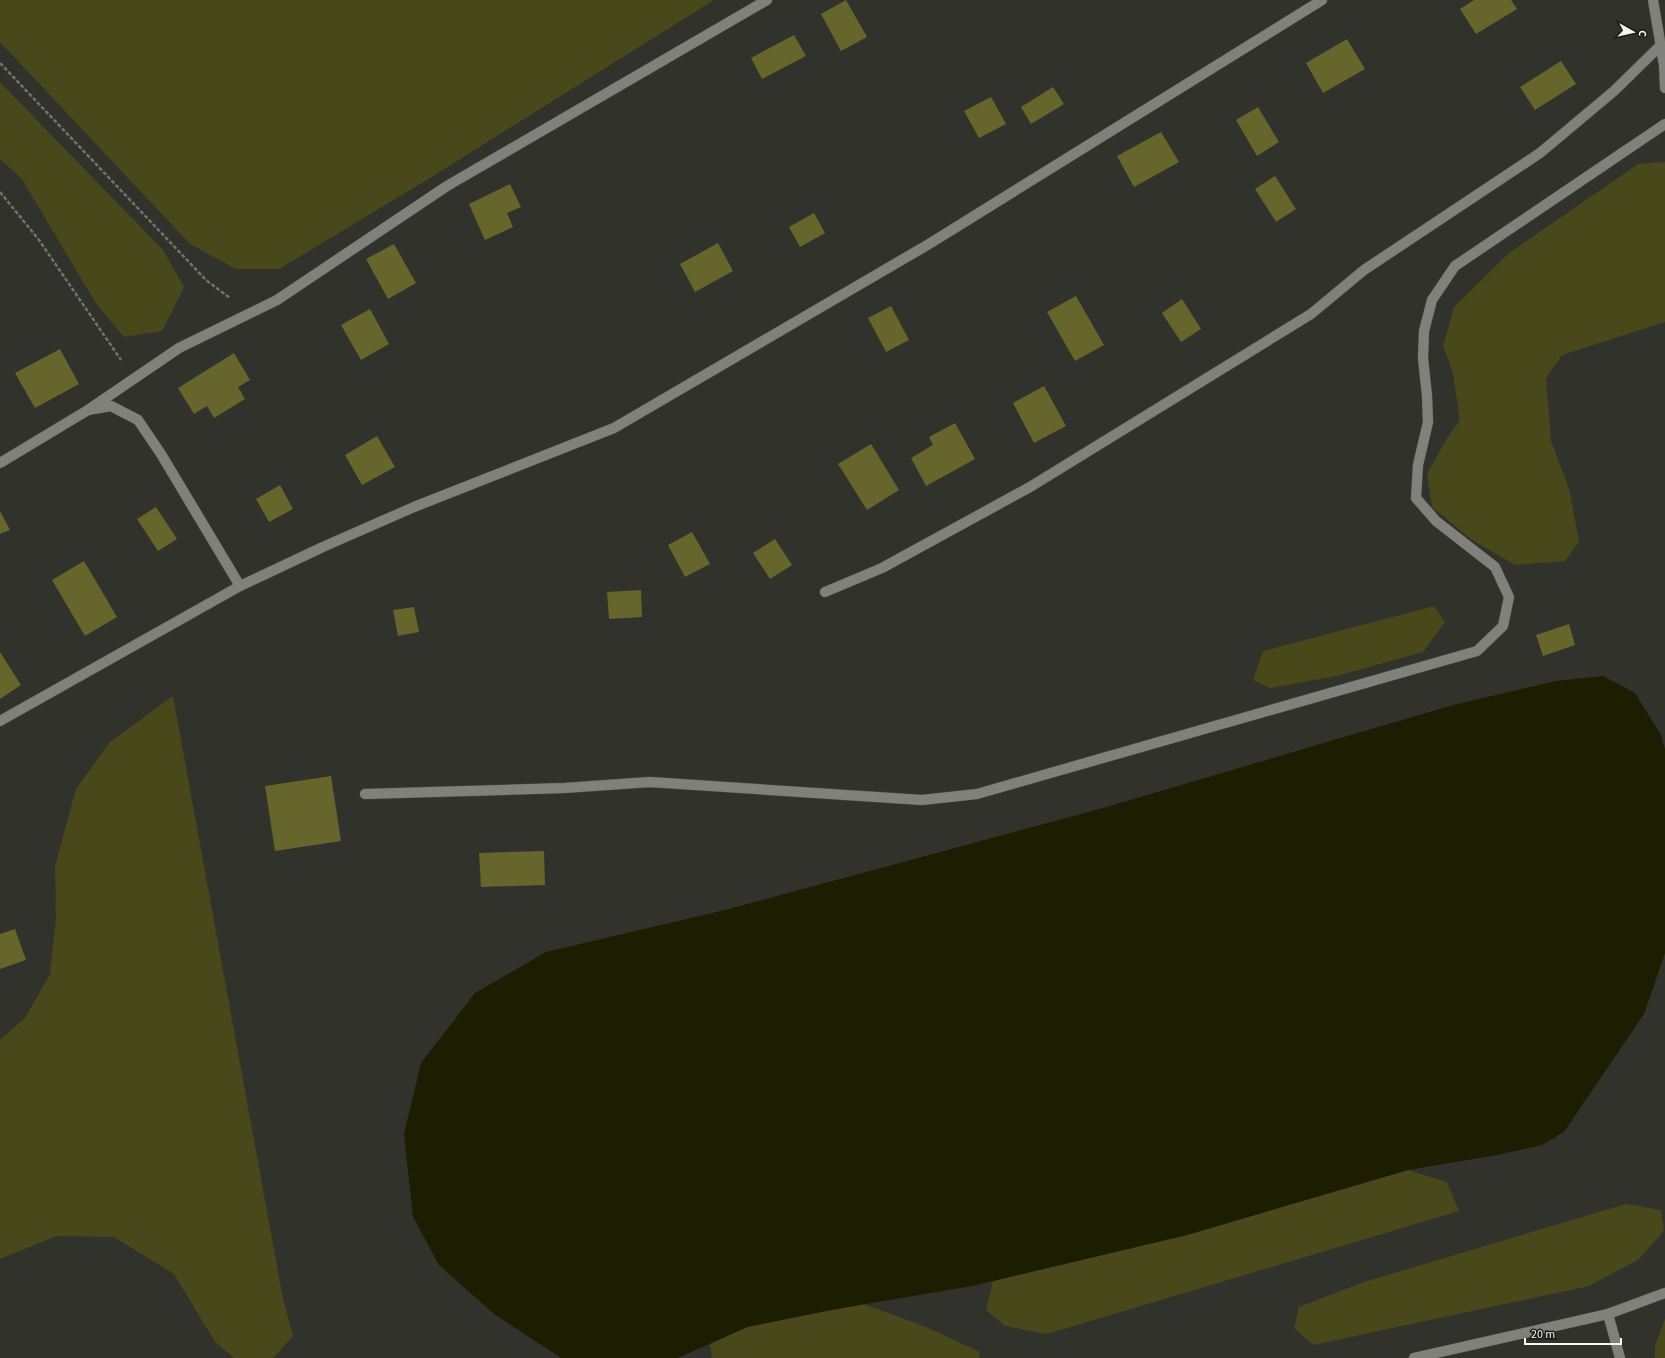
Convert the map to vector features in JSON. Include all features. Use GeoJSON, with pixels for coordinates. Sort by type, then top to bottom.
{"type":"FeatureCollection","features":[{"type":"Feature","properties":{"kind":"street"},"geometry":{"type":"LineString","coordinates":[[0,463],[88,410],[179,348],[276,300],[447,186],[767,0]]}},
{"type":"Feature","properties":{"kind":"street"},"geometry":{"type":"LineString","coordinates":[[0,721],[240,586],[325,546],[414,507],[614,428],[929,244],[1322,0]]}},
{"type":"Feature","properties":{"kind":"street"},"geometry":{"type":"LineString","coordinates":[[1653,0],[1664,65],[1665,88]]}},
{"type":"Feature","properties":{"kind":"street"},"geometry":{"type":"LineString","coordinates":[[825,592],[882,568],[1030,487],[1311,314],[1364,270],[1540,153],[1614,91],[1661,45]]}},
{"type":"Feature","properties":{"kind":"street"},"geometry":{"type":"LineString","coordinates":[[365,794],[564,788],[650,782],[922,800],[977,794],[1477,651],[1503,626],[1509,597],[1495,567],[1436,521],[1416,498],[1418,465],[1428,422],[1427,396],[1422,358],[1424,331],[1432,300],[1455,266],[1665,124]]}},
{"type":"Feature","properties":{"kind":"street"},"geometry":{"type":"LineString","coordinates":[[88,410],[111,406],[138,420],[161,454],[240,586]]}},
{"type":"Feature","properties":{"kind":"street"},"geometry":{"type":"LineString","coordinates":[[1414,1358],[1608,1314],[1665,1293]]}},
{"type":"Feature","properties":{"kind":"street"},"geometry":{"type":"LineString","coordinates":[[1608,1314],[1620,1358]]}},
{"type":"Feature","properties":{"kind":"path"},"geometry":{"type":"LineString","coordinates":[[0,63],[206,280],[228,296],[247,314]]}},
{"type":"Feature","properties":{"kind":"path"},"geometry":{"type":"LineString","coordinates":[[0,192],[39,240],[134,379]]}},
{"type":"Feature","properties":{"kind":"shaded area"},"geometry":{"type":"Polygon","coordinates":[[[0,0],[714,0],[430,178],[279,269],[236,269],[190,244],[0,42],[0,0]]]}},
{"type":"Feature","properties":{"kind":"shaded area"},"geometry":{"type":"Polygon","coordinates":[[[0,82],[163,250],[184,287],[162,331],[124,337],[95,302],[22,179],[0,159],[0,82]]]}},
{"type":"Feature","properties":{"kind":"shaded area"},"geometry":{"type":"Polygon","coordinates":[[[1665,162],[1665,322],[1562,355],[1546,378],[1551,441],[1569,488],[1579,542],[1565,561],[1515,565],[1472,540],[1432,507],[1427,474],[1446,440],[1460,420],[1453,373],[1443,346],[1454,307],[1509,253],[1638,164],[1665,162]]]}},
{"type":"Feature","properties":{"kind":"shaded area"},"geometry":{"type":"Polygon","coordinates":[[[1434,606],[1445,622],[1423,652],[1337,676],[1270,688],[1253,680],[1263,651],[1434,606]]]}},
{"type":"Feature","properties":{"kind":"shaded area"},"geometry":{"type":"Polygon","coordinates":[[[1603,676],[1635,693],[1661,735],[1665,749],[1665,953],[1644,1014],[1564,1132],[1542,1145],[1497,1155],[1408,1170],[1187,1235],[972,1286],[825,1311],[747,1327],[678,1358],[561,1358],[494,1314],[439,1265],[413,1217],[404,1134],[421,1063],[475,993],[546,952],[729,909],[1103,808],[1453,705],[1556,681],[1603,676]]]}},
{"type":"Feature","properties":{"kind":"shaded area"},"geometry":{"type":"Polygon","coordinates":[[[173,696],[283,1299],[293,1336],[273,1358],[234,1358],[215,1342],[174,1274],[114,1237],[57,1236],[0,1259],[0,1040],[25,1018],[50,974],[56,918],[55,866],[76,789],[110,742],[173,696]]]}},
{"type":"Feature","properties":{"kind":"shaded area"},"geometry":{"type":"Polygon","coordinates":[[[1408,1170],[1447,1182],[1459,1211],[1047,1334],[1005,1326],[986,1310],[993,1281],[1187,1235],[1408,1170]]]}},
{"type":"Feature","properties":{"kind":"shaded area"},"geometry":{"type":"Polygon","coordinates":[[[1626,1204],[1661,1210],[1664,1231],[1638,1260],[1589,1286],[1313,1345],[1294,1328],[1299,1307],[1364,1282],[1626,1204]]]}},
{"type":"Feature","properties":{"kind":"shaded area"},"geometry":{"type":"Polygon","coordinates":[[[864,1304],[926,1327],[980,1352],[979,1358],[712,1358],[710,1344],[747,1327],[864,1304]]]}},
{"type":"Feature","properties":{"kind":"shaded area"},"geometry":{"type":"Polygon","coordinates":[[[1665,1319],[1665,1358],[1655,1358],[1655,1346],[1665,1319]]]}},
{"type":"Feature","properties":{"kind":"building"},"geometry":{"type":"Polygon","coordinates":[[[846,0],[867,37],[841,51],[821,14],[846,0]]]}},
{"type":"Feature","properties":{"kind":"building"},"geometry":{"type":"Polygon","coordinates":[[[1474,0],[1511,0],[1517,9],[1476,34],[1460,9],[1474,0]]]}},
{"type":"Feature","properties":{"kind":"building"},"geometry":{"type":"Polygon","coordinates":[[[794,35],[806,56],[762,79],[751,58],[794,35]]]}},
{"type":"Feature","properties":{"kind":"building"},"geometry":{"type":"Polygon","coordinates":[[[1347,39],[1365,69],[1323,93],[1306,63],[1347,39]]]}},
{"type":"Feature","properties":{"kind":"building"},"geometry":{"type":"Polygon","coordinates":[[[1561,61],[1576,84],[1535,110],[1520,87],[1561,61]]]}},
{"type":"Feature","properties":{"kind":"building"},"geometry":{"type":"Polygon","coordinates":[[[1053,87],[1064,104],[1031,124],[1021,107],[1053,87]]]}},
{"type":"Feature","properties":{"kind":"building"},"geometry":{"type":"Polygon","coordinates":[[[991,97],[1006,124],[979,138],[964,111],[991,97]]]}},
{"type":"Feature","properties":{"kind":"building"},"geometry":{"type":"Polygon","coordinates":[[[1258,107],[1279,142],[1257,156],[1236,120],[1258,107]]]}},
{"type":"Feature","properties":{"kind":"building"},"geometry":{"type":"Polygon","coordinates":[[[1161,132],[1179,162],[1134,187],[1117,156],[1161,132]]]}},
{"type":"Feature","properties":{"kind":"building"},"geometry":{"type":"Polygon","coordinates":[[[1275,176],[1296,209],[1276,222],[1255,189],[1275,176]]]}},
{"type":"Feature","properties":{"kind":"building"},"geometry":{"type":"Polygon","coordinates":[[[510,184],[521,207],[507,213],[513,227],[485,240],[469,204],[510,184]]]}},
{"type":"Feature","properties":{"kind":"building"},"geometry":{"type":"Polygon","coordinates":[[[814,213],[825,233],[800,247],[789,227],[814,213]]]}},
{"type":"Feature","properties":{"kind":"building"},"geometry":{"type":"Polygon","coordinates":[[[718,243],[733,271],[695,292],[680,264],[718,243]]]}},
{"type":"Feature","properties":{"kind":"building"},"geometry":{"type":"Polygon","coordinates":[[[394,244],[416,283],[388,299],[366,259],[394,244]]]}},
{"type":"Feature","properties":{"kind":"building"},"geometry":{"type":"Polygon","coordinates":[[[1076,296],[1104,345],[1075,361],[1047,312],[1076,296]]]}},
{"type":"Feature","properties":{"kind":"building"},"geometry":{"type":"Polygon","coordinates":[[[1182,299],[1201,329],[1181,342],[1162,313],[1182,299]]]}},
{"type":"Feature","properties":{"kind":"building"},"geometry":{"type":"Polygon","coordinates":[[[891,306],[909,340],[886,352],[868,318],[891,306]]]}},
{"type":"Feature","properties":{"kind":"building"},"geometry":{"type":"Polygon","coordinates":[[[370,309],[389,344],[361,360],[341,325],[370,309]]]}},
{"type":"Feature","properties":{"kind":"building"},"geometry":{"type":"Polygon","coordinates":[[[60,349],[79,384],[35,408],[15,373],[60,349]]]}},
{"type":"Feature","properties":{"kind":"building"},"geometry":{"type":"Polygon","coordinates":[[[234,353],[250,380],[238,387],[245,399],[214,418],[207,406],[194,414],[178,388],[234,353]]]}},
{"type":"Feature","properties":{"kind":"building"},"geometry":{"type":"Polygon","coordinates":[[[1044,386],[1066,426],[1034,443],[1013,403],[1044,386]]]}},
{"type":"Feature","properties":{"kind":"building"},"geometry":{"type":"Polygon","coordinates":[[[955,423],[975,459],[926,486],[911,458],[933,445],[929,437],[955,423]]]}},
{"type":"Feature","properties":{"kind":"building"},"geometry":{"type":"Polygon","coordinates":[[[377,436],[395,467],[362,485],[345,455],[377,436]]]}},
{"type":"Feature","properties":{"kind":"building"},"geometry":{"type":"Polygon","coordinates":[[[871,444],[899,490],[867,510],[838,464],[871,444]]]}},
{"type":"Feature","properties":{"kind":"building"},"geometry":{"type":"Polygon","coordinates":[[[280,485],[293,509],[269,522],[256,499],[280,485]]]}},
{"type":"Feature","properties":{"kind":"building"},"geometry":{"type":"Polygon","coordinates":[[[156,507],[177,539],[158,551],[137,519],[156,507]]]}},
{"type":"Feature","properties":{"kind":"building"},"geometry":{"type":"Polygon","coordinates":[[[0,511],[10,530],[0,534],[0,511]]]}},
{"type":"Feature","properties":{"kind":"building"},"geometry":{"type":"Polygon","coordinates":[[[692,532],[710,564],[685,577],[668,545],[692,532]]]}},
{"type":"Feature","properties":{"kind":"building"},"geometry":{"type":"Polygon","coordinates":[[[775,539],[792,565],[770,579],[753,553],[775,539]]]}},
{"type":"Feature","properties":{"kind":"building"},"geometry":{"type":"Polygon","coordinates":[[[84,561],[117,617],[85,636],[52,580],[84,561]]]}},
{"type":"Feature","properties":{"kind":"building"},"geometry":{"type":"Polygon","coordinates":[[[641,590],[642,617],[609,619],[607,592],[641,590]]]}},
{"type":"Feature","properties":{"kind":"building"},"geometry":{"type":"Polygon","coordinates":[[[414,607],[419,632],[398,636],[393,610],[414,607]]]}},
{"type":"Feature","properties":{"kind":"building"},"geometry":{"type":"Polygon","coordinates":[[[1569,624],[1575,645],[1543,656],[1536,635],[1569,624]]]}},
{"type":"Feature","properties":{"kind":"building"},"geometry":{"type":"Polygon","coordinates":[[[0,652],[21,685],[0,699],[0,652]]]}},
{"type":"Feature","properties":{"kind":"building"},"geometry":{"type":"Polygon","coordinates":[[[331,776],[341,841],[275,851],[265,786],[331,776]]]}},
{"type":"Feature","properties":{"kind":"building"},"geometry":{"type":"Polygon","coordinates":[[[544,851],[545,885],[481,887],[479,853],[544,851]]]}},
{"type":"Feature","properties":{"kind":"building"},"geometry":{"type":"Polygon","coordinates":[[[15,929],[26,960],[0,969],[0,934],[15,929]]]}}]}
